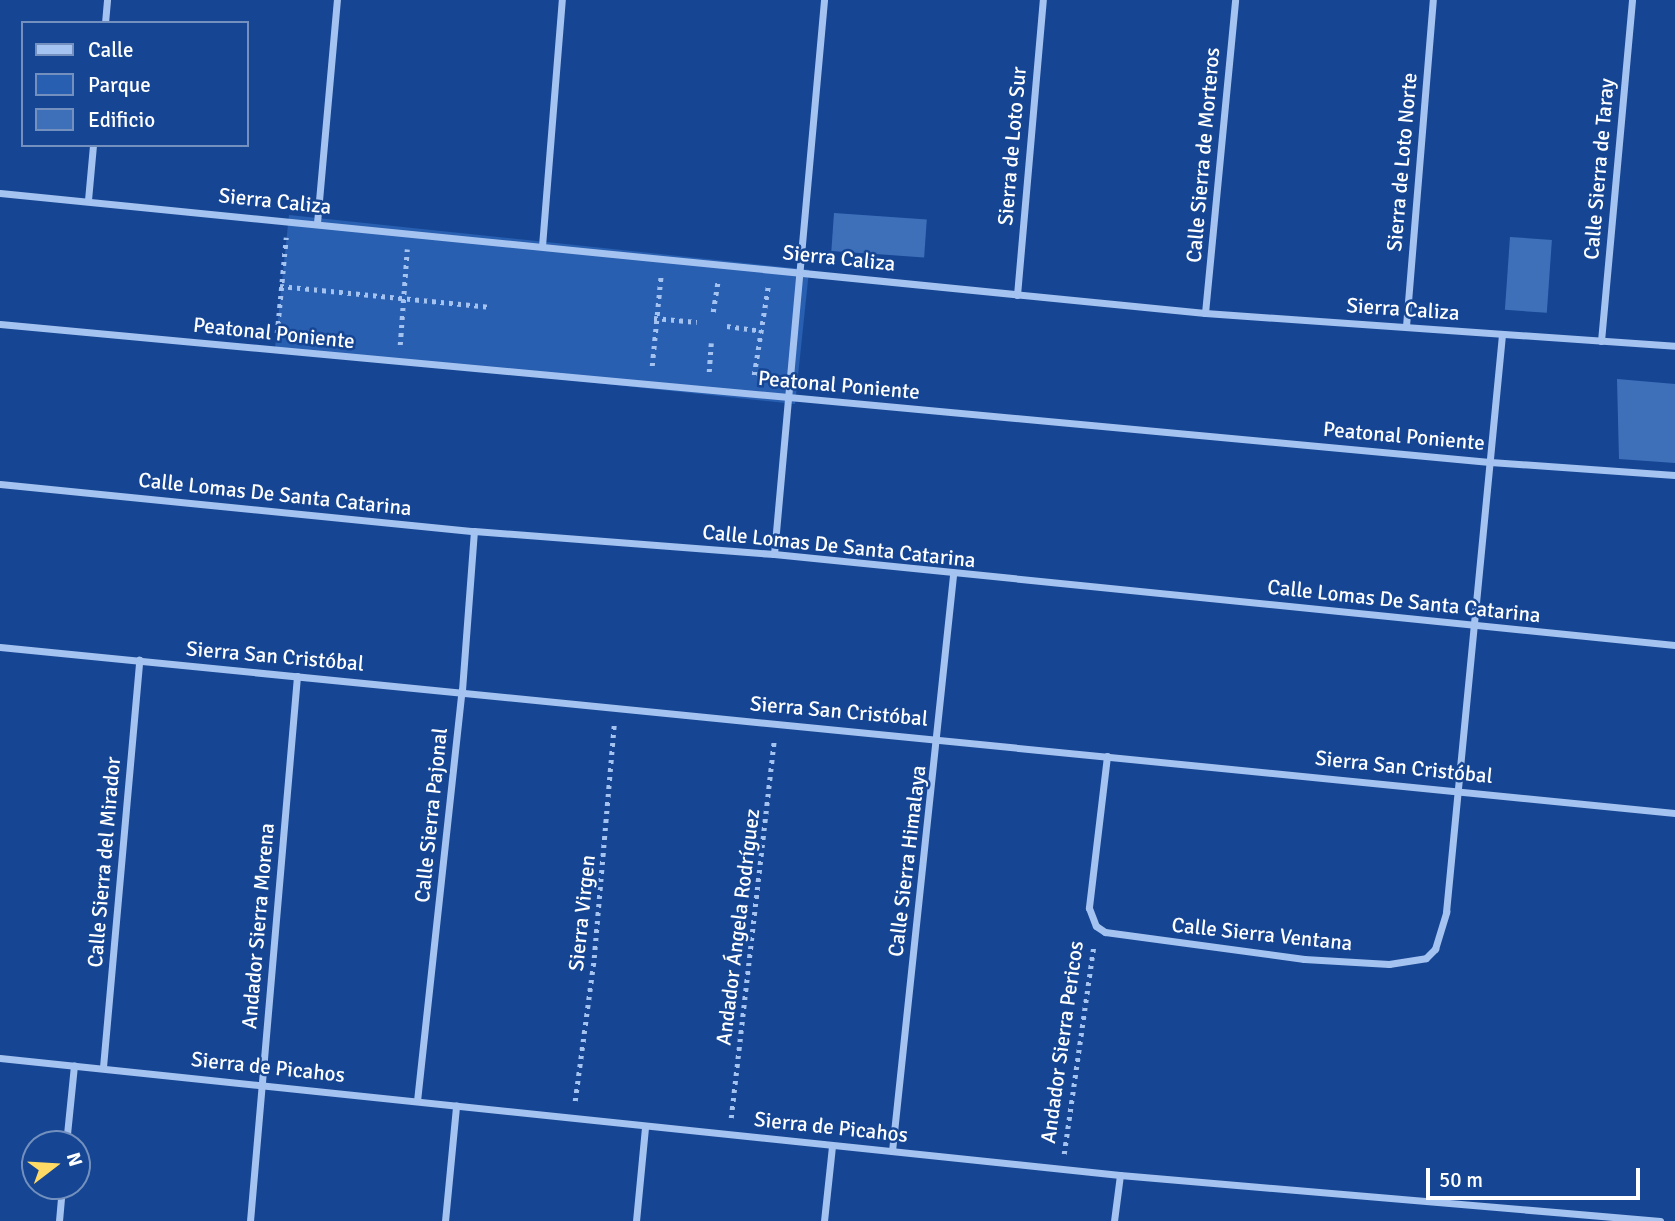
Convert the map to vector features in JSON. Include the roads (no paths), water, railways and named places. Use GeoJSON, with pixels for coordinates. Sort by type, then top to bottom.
{"type":"FeatureCollection","features":[{"type":"Feature","properties":{"kind":"street"},"geometry":{"type":"LineString","coordinates":[[105,21],[107,0]]}},
{"type":"Feature","properties":{"kind":"street"},"geometry":{"type":"LineString","coordinates":[[317,223],[337,0]]}},
{"type":"Feature","properties":{"kind":"street"},"geometry":{"type":"LineString","coordinates":[[542,246],[562,0]]}},
{"type":"Feature","properties":{"kind":"street"},"geometry":{"type":"LineString","coordinates":[[774,554],[802,272],[824,0]]}},
{"type":"Feature","properties":{"kind":"street","name":"Sierra de Loto Sur"},"geometry":{"type":"LineString","coordinates":[[1017,295],[1043,0]]}},
{"type":"Feature","properties":{"kind":"street","name":"Calle Sierra de Morteros"},"geometry":{"type":"LineString","coordinates":[[1205,313],[1235,0]]}},
{"type":"Feature","properties":{"kind":"street","name":"Sierra de Loto Norte"},"geometry":{"type":"LineString","coordinates":[[1406,326],[1433,0]]}},
{"type":"Feature","properties":{"kind":"street","name":"Calle Sierra de Taray"},"geometry":{"type":"LineString","coordinates":[[1601,341],[1632,0]]}},
{"type":"Feature","properties":{"kind":"street"},"geometry":{"type":"LineString","coordinates":[[88,200],[93,147]]}},
{"type":"Feature","properties":{"kind":"street","name":"Sierra Caliza"},"geometry":{"type":"LineString","coordinates":[[0,193],[1205,313],[1675,346]]}},
{"type":"Feature","properties":{"kind":"street","name":"Peatonal Poniente"},"geometry":{"type":"LineString","coordinates":[[0,324],[1490,462],[1675,475]]}},
{"type":"Feature","properties":{"kind":"street"},"geometry":{"type":"LineString","coordinates":[[1457,789],[1502,335]]}},
{"type":"Feature","properties":{"kind":"street","name":"Calle Lomas De Santa Catarina"},"geometry":{"type":"LineString","coordinates":[[0,484],[474,531],[774,554],[953,575],[1675,645]]}},
{"type":"Feature","properties":{"kind":"street","name":"Calle Sierra Pajonal"},"geometry":{"type":"LineString","coordinates":[[417,1101],[462,690],[474,531]]}},
{"type":"Feature","properties":{"kind":"street","name":"Calle Sierra Himalaya"},"geometry":{"type":"LineString","coordinates":[[892,1151],[939,737],[953,575]]}},
{"type":"Feature","properties":{"kind":"street","name":"Sierra San Cristóbal"},"geometry":{"type":"LineString","coordinates":[[0,647],[462,690],[615,709],[939,737],[1675,813]]}},
{"type":"Feature","properties":{"kind":"street","name":"Calle Sierra del Mirador"},"geometry":{"type":"LineString","coordinates":[[103,1067],[139,660]]}},
{"type":"Feature","properties":{"kind":"street","name":"Andador Sierra Morena"},"geometry":{"type":"LineString","coordinates":[[250,1221],[297,676]]}},
{"type":"Feature","properties":{"kind":"street","name":"Andador Sierra Pericos"},"geometry":{"type":"LineString","coordinates":[[1096,926],[1089,898],[1107,756]]}},
{"type":"Feature","properties":{"kind":"street","name":"Calle Sierra Ventana"},"geometry":{"type":"LineString","coordinates":[[1096,926],[1120,935],[1304,959],[1389,964],[1426,958],[1443,933],[1457,789]]}},
{"type":"Feature","properties":{"kind":"street","name":"Sierra de Picahos"},"geometry":{"type":"LineString","coordinates":[[0,1058],[262,1083],[645,1128],[730,1134],[1119,1175],[1660,1221]]}},
{"type":"Feature","properties":{"kind":"street"},"geometry":{"type":"LineString","coordinates":[[68,1130],[75,1065]]}},
{"type":"Feature","properties":{"kind":"street"},"geometry":{"type":"LineString","coordinates":[[445,1221],[456,1106]]}},
{"type":"Feature","properties":{"kind":"street"},"geometry":{"type":"LineString","coordinates":[[636,1221],[645,1128]]}},
{"type":"Feature","properties":{"kind":"street"},"geometry":{"type":"LineString","coordinates":[[824,1221],[832,1146]]}},
{"type":"Feature","properties":{"kind":"street"},"geometry":{"type":"LineString","coordinates":[[1114,1221],[1119,1175]]}},
{"type":"Feature","properties":{"kind":"street"},"geometry":{"type":"LineString","coordinates":[[59,1221],[61,1200]]}},
{"type":"Feature","properties":{"kind":"street"},"geometry":{"type":"LineString","coordinates":[[1542,1221],[1543,1211]]}}]}
